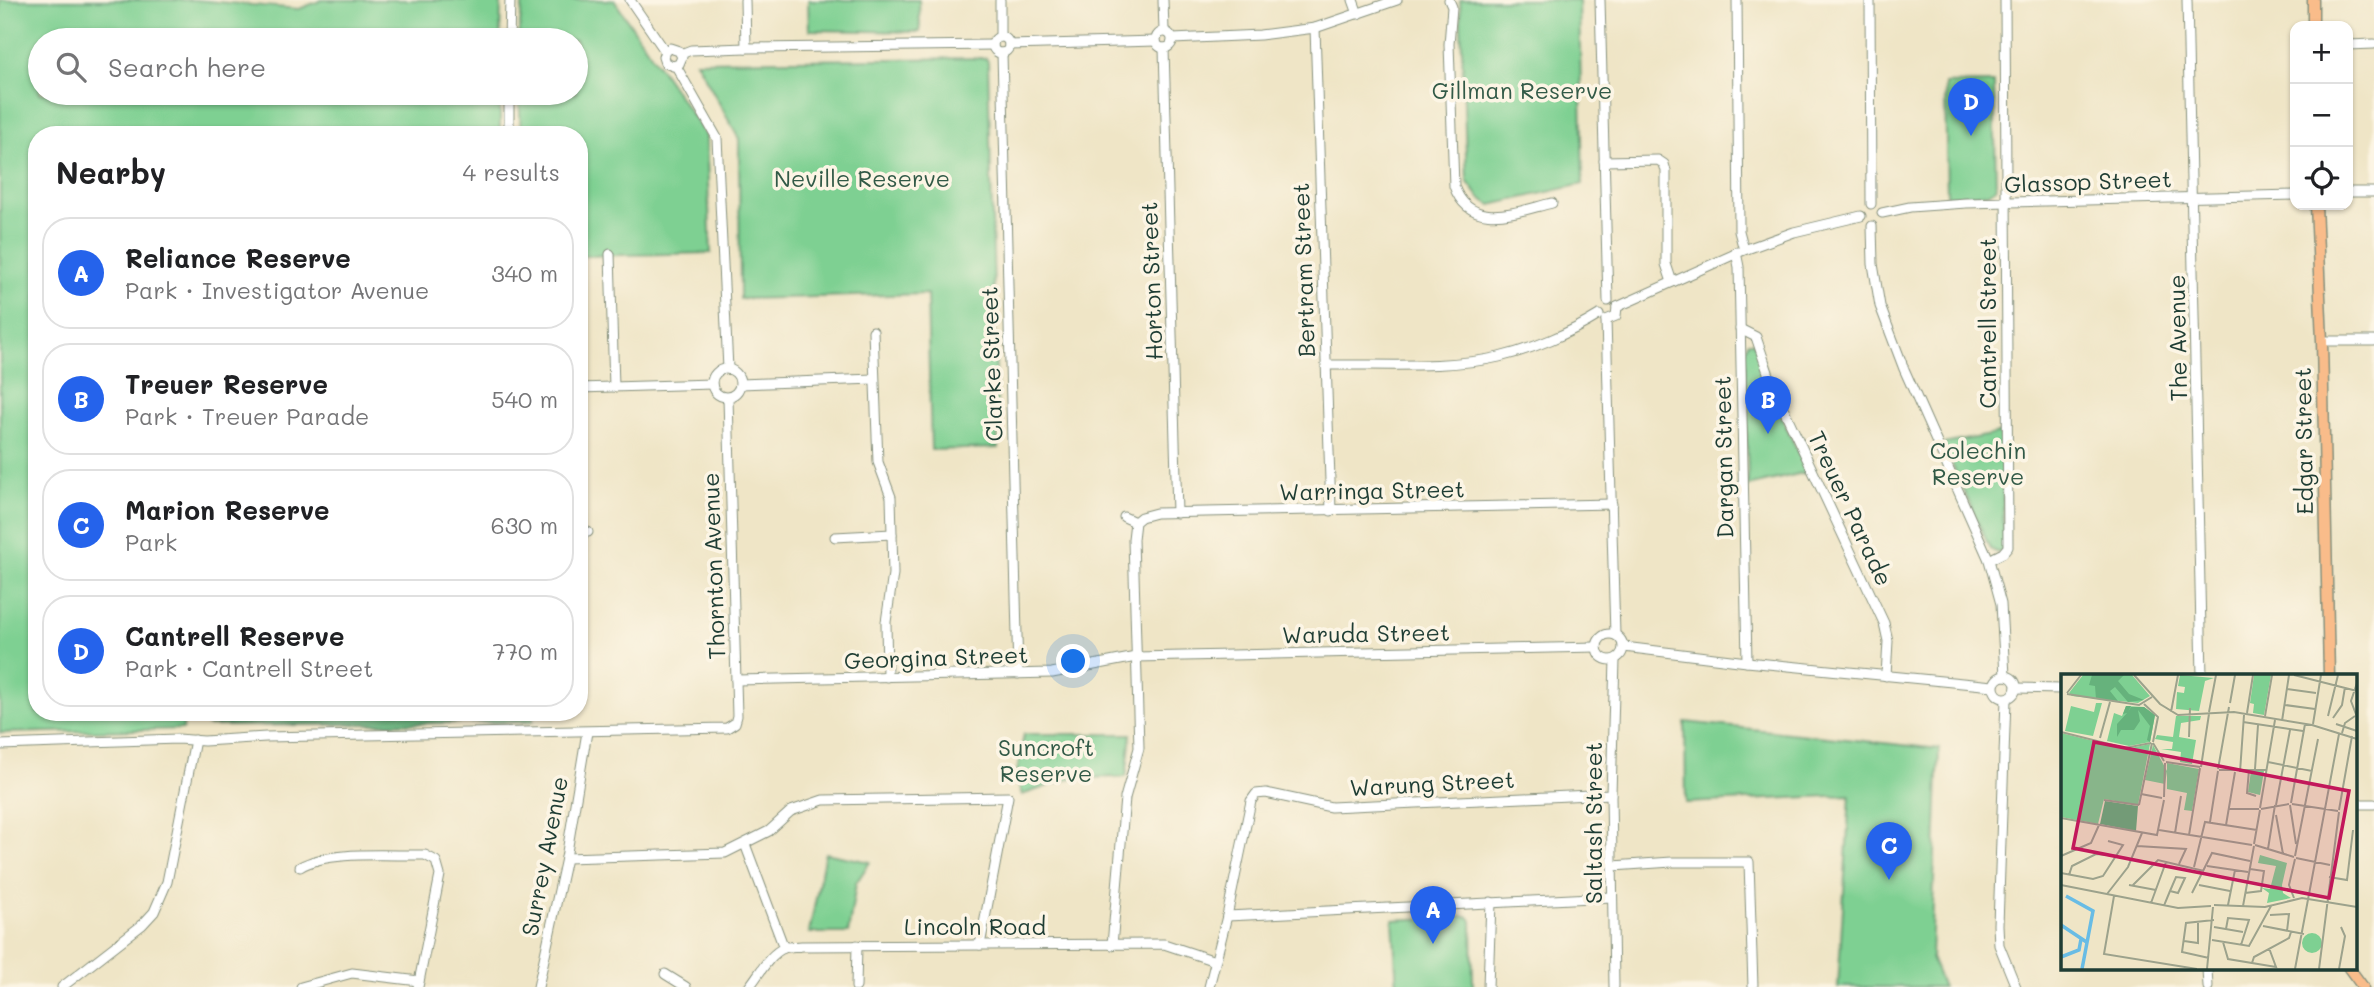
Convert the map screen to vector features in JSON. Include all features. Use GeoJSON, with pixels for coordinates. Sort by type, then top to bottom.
{"type":"FeatureCollection","features":[{"type":"Feature","properties":{"kind":"main road"},"geometry":{"type":"LineString","coordinates":[[2313,0],[2313,21]]}},
{"type":"Feature","properties":{"kind":"main road","name":"Edgar Street"},"geometry":{"type":"LineString","coordinates":[[2316,210],[2322,341],[2329,674]]}},
{"type":"Feature","properties":{"kind":"main road"},"geometry":{"type":"LineString","coordinates":[[2351,971],[2356,987]]}},
{"type":"Feature","properties":{"kind":"main road"},"geometry":{"type":"LineString","coordinates":[[2351,971],[2363,987]]}},
{"type":"Feature","properties":{"kind":"street"},"geometry":{"type":"LineString","coordinates":[[509,28],[510,0]]}},
{"type":"Feature","properties":{"kind":"street"},"geometry":{"type":"LineString","coordinates":[[630,0],[665,51]]}},
{"type":"Feature","properties":{"kind":"street"},"geometry":{"type":"LineString","coordinates":[[745,0],[746,48]]}},
{"type":"Feature","properties":{"kind":"street"},"geometry":{"type":"LineString","coordinates":[[1000,0],[1000,37]]}},
{"type":"Feature","properties":{"kind":"street"},"geometry":{"type":"LineString","coordinates":[[1163,0],[1164,31]]}},
{"type":"Feature","properties":{"kind":"street"},"geometry":{"type":"LineString","coordinates":[[1353,0],[1358,14]]}},
{"type":"Feature","properties":{"kind":"street"},"geometry":{"type":"LineString","coordinates":[[1173,39],[1283,33],[1315,28],[1397,0]]}},
{"type":"Feature","properties":{"kind":"street"},"geometry":{"type":"LineString","coordinates":[[1449,0],[1454,186],[1458,197],[1464,205],[1482,215],[1496,215],[1552,203]]}},
{"type":"Feature","properties":{"kind":"street"},"geometry":{"type":"LineString","coordinates":[[1600,0],[1608,301]]}},
{"type":"Feature","properties":{"kind":"street","name":"Dargan Street"},"geometry":{"type":"LineString","coordinates":[[1737,0],[1747,662]]}},
{"type":"Feature","properties":{"kind":"street"},"geometry":{"type":"LineString","coordinates":[[1870,0],[1871,204]]}},
{"type":"Feature","properties":{"kind":"street","name":"Cantrell Street"},"geometry":{"type":"LineString","coordinates":[[1989,560],[2003,553],[2008,547],[2005,0]]}},
{"type":"Feature","properties":{"kind":"street","name":"The Avenue"},"geometry":{"type":"LineString","coordinates":[[2188,0],[2203,674]]}},
{"type":"Feature","properties":{"kind":"street","name":"Bertram Street"},"geometry":{"type":"LineString","coordinates":[[1315,28],[1331,511]]}},
{"type":"Feature","properties":{"kind":"street"},"geometry":{"type":"LineString","coordinates":[[1164,31],[1170,33],[1173,39],[1170,46],[1164,48],[1158,46],[1156,40],[1158,34],[1164,31]]}},
{"type":"Feature","properties":{"kind":"street"},"geometry":{"type":"LineString","coordinates":[[1000,37],[1006,38],[1009,45],[1002,53],[995,51],[993,45],[995,39],[1000,37]]}},
{"type":"Feature","properties":{"kind":"street"},"geometry":{"type":"LineString","coordinates":[[1009,45],[1156,40]]}},
{"type":"Feature","properties":{"kind":"street"},"geometry":{"type":"LineString","coordinates":[[2353,45],[2374,44]]}},
{"type":"Feature","properties":{"kind":"street"},"geometry":{"type":"LineString","coordinates":[[681,54],[691,50],[746,48],[993,45]]}},
{"type":"Feature","properties":{"kind":"street"},"geometry":{"type":"LineString","coordinates":[[674,48],[681,54],[681,61],[676,66],[670,66],[664,62],[665,51],[674,48]]}},
{"type":"Feature","properties":{"kind":"street","name":"Horton Street"},"geometry":{"type":"LineString","coordinates":[[1164,48],[1177,513]]}},
{"type":"Feature","properties":{"kind":"street","name":"Clarke Street"},"geometry":{"type":"LineString","coordinates":[[1002,53],[1018,674]]}},
{"type":"Feature","properties":{"kind":"street"},"geometry":{"type":"LineString","coordinates":[[676,66],[717,138],[727,369]]}},
{"type":"Feature","properties":{"kind":"street"},"geometry":{"type":"LineString","coordinates":[[509,105],[509,126]]}},
{"type":"Feature","properties":{"kind":"street"},"geometry":{"type":"LineString","coordinates":[[1604,161],[1658,160],[1664,164],[1666,264],[1672,282]]}},
{"type":"Feature","properties":{"kind":"street"},"geometry":{"type":"LineString","coordinates":[[2353,192],[2374,192]]}},
{"type":"Feature","properties":{"kind":"street","name":"Glassop Street"},"geometry":{"type":"LineString","coordinates":[[1882,213],[1929,206],[2290,195]]}},
{"type":"Feature","properties":{"kind":"street"},"geometry":{"type":"LineString","coordinates":[[1871,204],[1878,206],[1882,213],[1880,222],[1872,226],[1864,223],[1861,216],[1863,208],[1871,204]]}},
{"type":"Feature","properties":{"kind":"street"},"geometry":{"type":"LineString","coordinates":[[1617,307],[1740,251],[1794,232],[1861,216]]}},
{"type":"Feature","properties":{"kind":"street"},"geometry":{"type":"LineString","coordinates":[[1872,226],[1873,264],[1880,306],[1904,369],[1989,560],[2003,618],[2005,676]]}},
{"type":"Feature","properties":{"kind":"street"},"geometry":{"type":"LineString","coordinates":[[610,254],[614,387]]}},
{"type":"Feature","properties":{"kind":"street"},"geometry":{"type":"LineString","coordinates":[[1608,301],[1617,307]]}},
{"type":"Feature","properties":{"kind":"street"},"geometry":{"type":"LineString","coordinates":[[1608,301],[1600,305],[1612,504],[1615,635]]}},
{"type":"Feature","properties":{"kind":"street"},"geometry":{"type":"LineString","coordinates":[[1325,365],[1463,362],[1499,357],[1536,345],[1602,317],[1616,316],[1617,307]]}},
{"type":"Feature","properties":{"kind":"street","name":"Treuer Parade"},"geometry":{"type":"LineString","coordinates":[[1740,329],[1756,337],[1772,384],[1884,623],[1888,641],[1886,676]]}},
{"type":"Feature","properties":{"kind":"street"},"geometry":{"type":"LineString","coordinates":[[873,331],[878,462],[891,497],[893,575],[886,622],[887,677]]}},
{"type":"Feature","properties":{"kind":"street"},"geometry":{"type":"LineString","coordinates":[[2322,341],[2374,341]]}},
{"type":"Feature","properties":{"kind":"street"},"geometry":{"type":"LineString","coordinates":[[727,369],[738,375],[741,383],[738,391],[728,398],[719,396],[712,384],[718,372],[727,369]]}},
{"type":"Feature","properties":{"kind":"street"},"geometry":{"type":"LineString","coordinates":[[741,383],[874,379]]}},
{"type":"Feature","properties":{"kind":"street"},"geometry":{"type":"LineString","coordinates":[[588,388],[712,384]]}},
{"type":"Feature","properties":{"kind":"street","name":"Thornton Avenue"},"geometry":{"type":"LineString","coordinates":[[587,732],[727,728],[736,720],[728,398]]}},
{"type":"Feature","properties":{"kind":"street","name":"Warringa Street"},"geometry":{"type":"LineString","coordinates":[[1135,522],[1147,515],[1177,513],[1612,504]]}},
{"type":"Feature","properties":{"kind":"street"},"geometry":{"type":"LineString","coordinates":[[1112,945],[1125,798],[1139,748],[1133,539],[1135,522],[1124,517]]}},
{"type":"Feature","properties":{"kind":"street"},"geometry":{"type":"LineString","coordinates":[[835,537],[892,534]]}},
{"type":"Feature","properties":{"kind":"street"},"geometry":{"type":"LineString","coordinates":[[1615,635],[1621,639],[1624,647],[1621,655],[1615,660],[1603,658],[1597,647],[1603,636],[1615,635]]}},
{"type":"Feature","properties":{"kind":"street","name":"Waruda Street"},"geometry":{"type":"LineString","coordinates":[[1136,657],[1597,647]]}},
{"type":"Feature","properties":{"kind":"street"},"geometry":{"type":"LineString","coordinates":[[1624,647],[1993,686]]}},
{"type":"Feature","properties":{"kind":"street","name":"Georgina Street"},"geometry":{"type":"LineString","coordinates":[[736,680],[1052,673],[1136,657]]}},
{"type":"Feature","properties":{"kind":"street","name":"Saltash Street"},"geometry":{"type":"LineString","coordinates":[[1614,987],[1611,794],[1615,660]]}},
{"type":"Feature","properties":{"kind":"street"},"geometry":{"type":"LineString","coordinates":[[2005,676],[2014,681],[2016,688],[2012,696],[2006,699],[1997,696],[1993,686],[1996,680],[2005,676]]}},
{"type":"Feature","properties":{"kind":"street"},"geometry":{"type":"LineString","coordinates":[[2016,688],[2061,689]]}},
{"type":"Feature","properties":{"kind":"street"},"geometry":{"type":"LineString","coordinates":[[2006,699],[1999,945],[2016,987]]}},
{"type":"Feature","properties":{"kind":"street"},"geometry":{"type":"LineString","coordinates":[[0,745],[587,732]]}},
{"type":"Feature","properties":{"kind":"street","name":"Surrey Avenue"},"geometry":{"type":"LineString","coordinates":[[538,987],[566,858],[587,732]]}},
{"type":"Feature","properties":{"kind":"street"},"geometry":{"type":"LineString","coordinates":[[62,987],[142,925],[159,903],[167,882],[195,740]]}},
{"type":"Feature","properties":{"kind":"street","name":"Warung Street"},"geometry":{"type":"LineString","coordinates":[[1209,987],[1253,790],[1331,807],[1611,794]]}},
{"type":"Feature","properties":{"kind":"street"},"geometry":{"type":"LineString","coordinates":[[566,858],[725,853],[769,831],[791,811],[822,800],[1008,797],[980,945]]}},
{"type":"Feature","properties":{"kind":"street"},"geometry":{"type":"LineString","coordinates":[[2356,804],[2374,804]]}},
{"type":"Feature","properties":{"kind":"street"},"geometry":{"type":"LineString","coordinates":[[745,844],[784,948],[771,958],[749,987]]}},
{"type":"Feature","properties":{"kind":"street"},"geometry":{"type":"LineString","coordinates":[[300,867],[332,857],[425,855],[436,861],[440,875],[419,984],[352,973],[301,987]]}},
{"type":"Feature","properties":{"kind":"street"},"geometry":{"type":"LineString","coordinates":[[1613,866],[1672,862],[1749,862],[1753,987]]}},
{"type":"Feature","properties":{"kind":"street"},"geometry":{"type":"LineString","coordinates":[[1227,916],[1612,897]]}},
{"type":"Feature","properties":{"kind":"street"},"geometry":{"type":"LineString","coordinates":[[1488,987],[1491,902]]}},
{"type":"Feature","properties":{"kind":"street","name":"Lincoln Road"},"geometry":{"type":"LineString","coordinates":[[784,948],[857,945],[1164,944],[1215,961]]}},
{"type":"Feature","properties":{"kind":"street"},"geometry":{"type":"LineString","coordinates":[[856,987],[857,945]]}},
{"type":"Feature","properties":{"kind":"street"},"geometry":{"type":"LineString","coordinates":[[665,974],[686,987]]}},
{"type":"Feature","properties":{"kind":"green space"},"geometry":{"type":"Polygon","coordinates":[[[0,0],[195,0],[299,9],[322,0],[501,0],[500,28],[28,28],[28,105],[500,105],[500,126],[28,126],[28,721],[183,721],[183,729],[0,733],[0,0]]]}},
{"type":"Feature","properties":{"kind":"green space"},"geometry":{"type":"Polygon","coordinates":[[[523,0],[614,0],[706,136],[711,253],[588,256],[588,126],[521,126],[520,105],[588,105],[588,28],[520,28],[523,0]]]}},
{"type":"Feature","properties":{"kind":"green space"},"geometry":{"type":"Polygon","coordinates":[[[808,0],[919,0],[920,32],[809,30],[808,0]]]}},
{"type":"Feature","properties":{"kind":"green space","name":"Gillman Reserve"},"geometry":{"type":"Polygon","coordinates":[[[1460,0],[1579,0],[1583,184],[1491,205],[1480,198],[1467,181],[1460,0]]]}},
{"type":"Feature","properties":{"kind":"green space","name":"Neville Reserve"},"geometry":{"type":"Polygon","coordinates":[[[986,58],[998,448],[931,450],[927,294],[740,299],[739,139],[696,61],[986,58]]]}},
{"type":"Feature","properties":{"kind":"green space"},"geometry":{"type":"Polygon","coordinates":[[[1994,83],[1996,188],[1988,193],[1947,196],[1945,84],[1994,83]]]}},
{"type":"Feature","properties":{"kind":"green space"},"geometry":{"type":"Polygon","coordinates":[[[1748,342],[1753,342],[1765,368],[1772,396],[1807,472],[1748,486],[1745,350],[1748,342]]]}},
{"type":"Feature","properties":{"kind":"green space","name":"Colechin Reserve"},"geometry":{"type":"Polygon","coordinates":[[[2001,433],[2004,545],[1998,553],[1990,549],[1943,444],[2001,433]]]}},
{"type":"Feature","properties":{"kind":"green space"},"geometry":{"type":"Polygon","coordinates":[[[202,721],[533,721],[210,726],[202,721]]]}},
{"type":"Feature","properties":{"kind":"green space"},"geometry":{"type":"Polygon","coordinates":[[[1685,722],[1939,749],[1931,958],[1943,987],[1838,987],[1850,795],[1686,803],[1685,722]]]}},
{"type":"Feature","properties":{"kind":"green space","name":"Suncroft Reserve"},"geometry":{"type":"Polygon","coordinates":[[[1024,734],[1131,734],[1126,777],[1071,778],[1022,795],[1016,777],[1024,734]]]}},
{"type":"Feature","properties":{"kind":"green space"},"geometry":{"type":"Polygon","coordinates":[[[825,853],[870,862],[856,883],[848,933],[809,933],[825,853]]]}},
{"type":"Feature","properties":{"kind":"green space"},"geometry":{"type":"Polygon","coordinates":[[[1467,916],[1472,921],[1473,987],[1397,987],[1393,920],[1467,916]]]}},
{"type":"Feature","properties":{"kind":"place","name":"Cantrell Reserve"},"geometry":{"type":"Point","coordinates":[1971,136]}},
{"type":"Feature","properties":{"kind":"place","name":"Treuer Reserve"},"geometry":{"type":"Point","coordinates":[1768,434]}},
{"type":"Feature","properties":{"kind":"place","name":"Marion Reserve"},"geometry":{"type":"Point","coordinates":[1889,880]}},
{"type":"Feature","properties":{"kind":"place","name":"Reliance Reserve"},"geometry":{"type":"Point","coordinates":[1433,944]}}]}
